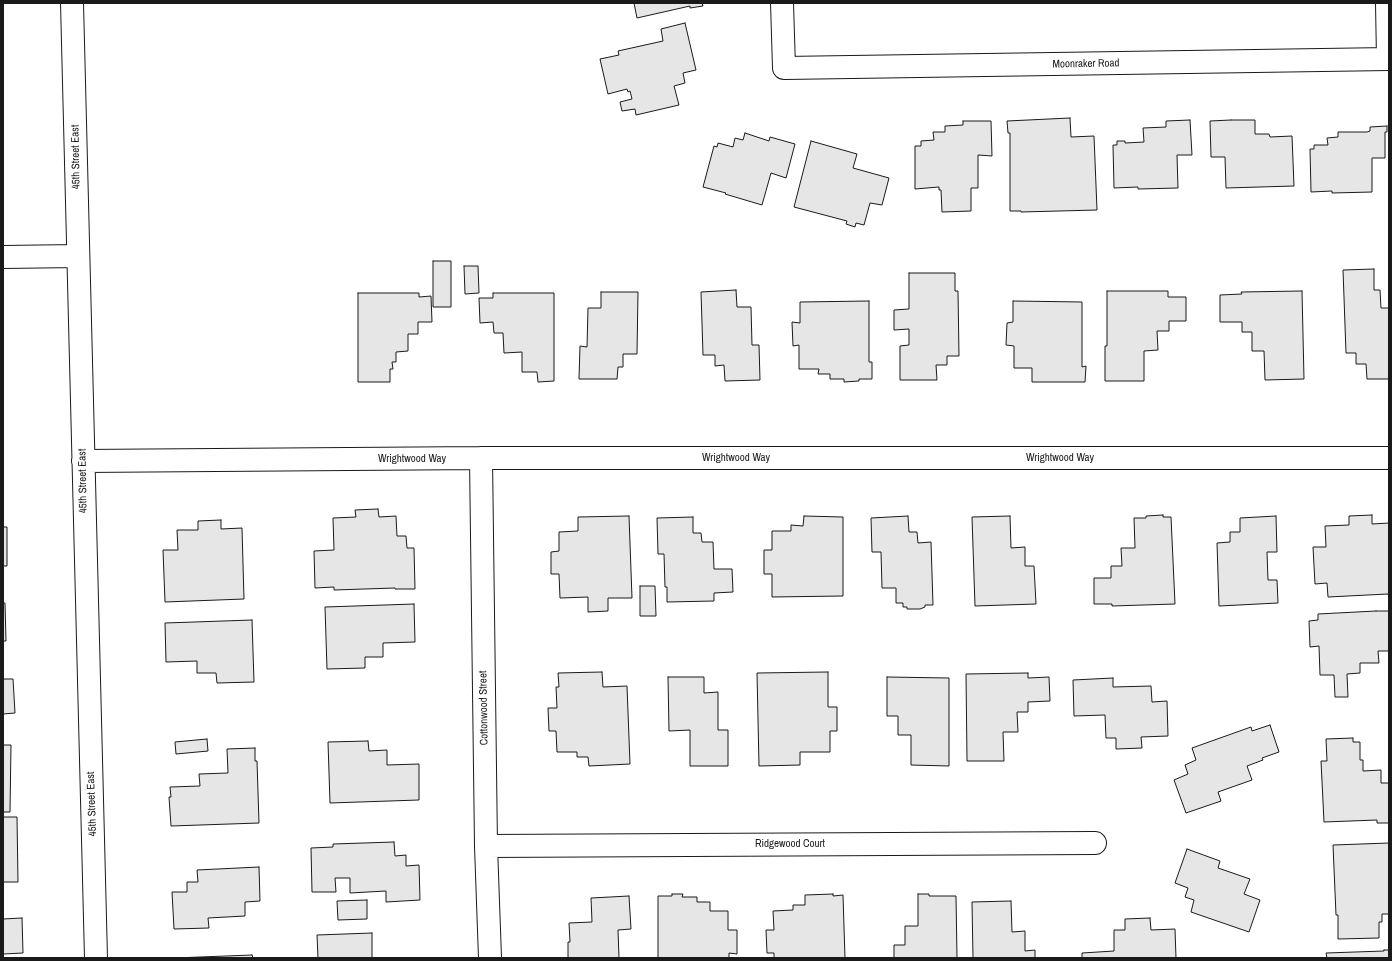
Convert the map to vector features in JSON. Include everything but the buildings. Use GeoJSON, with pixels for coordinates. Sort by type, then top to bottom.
{"type":"FeatureCollection","features":[{"type":"Feature","properties":{"kind":"street","name":"45th Street East"},"geometry":{"type":"LineString","coordinates":[[72,3],[96,958]]}},
{"type":"Feature","properties":{"kind":"street","name":"Moonraker Road"},"geometry":{"type":"LineString","coordinates":[[782,3],[784,68],[1389,59]]}},
{"type":"Feature","properties":{"kind":"street"},"geometry":{"type":"LineString","coordinates":[[1387,3],[1389,59]]}},
{"type":"Feature","properties":{"kind":"street"},"geometry":{"type":"LineString","coordinates":[[3,257],[78,256]]}},
{"type":"Feature","properties":{"kind":"street","name":"Wrightwood Way"},"geometry":{"type":"LineString","coordinates":[[83,461],[481,458],[1389,458]]}},
{"type":"Feature","properties":{"kind":"street","name":"Cottonwood Street"},"geometry":{"type":"LineString","coordinates":[[481,458],[486,846],[490,958]]}},
{"type":"Feature","properties":{"kind":"street","name":"Ridgewood Court"},"geometry":{"type":"LineString","coordinates":[[486,846],[1095,843]]}}]}
